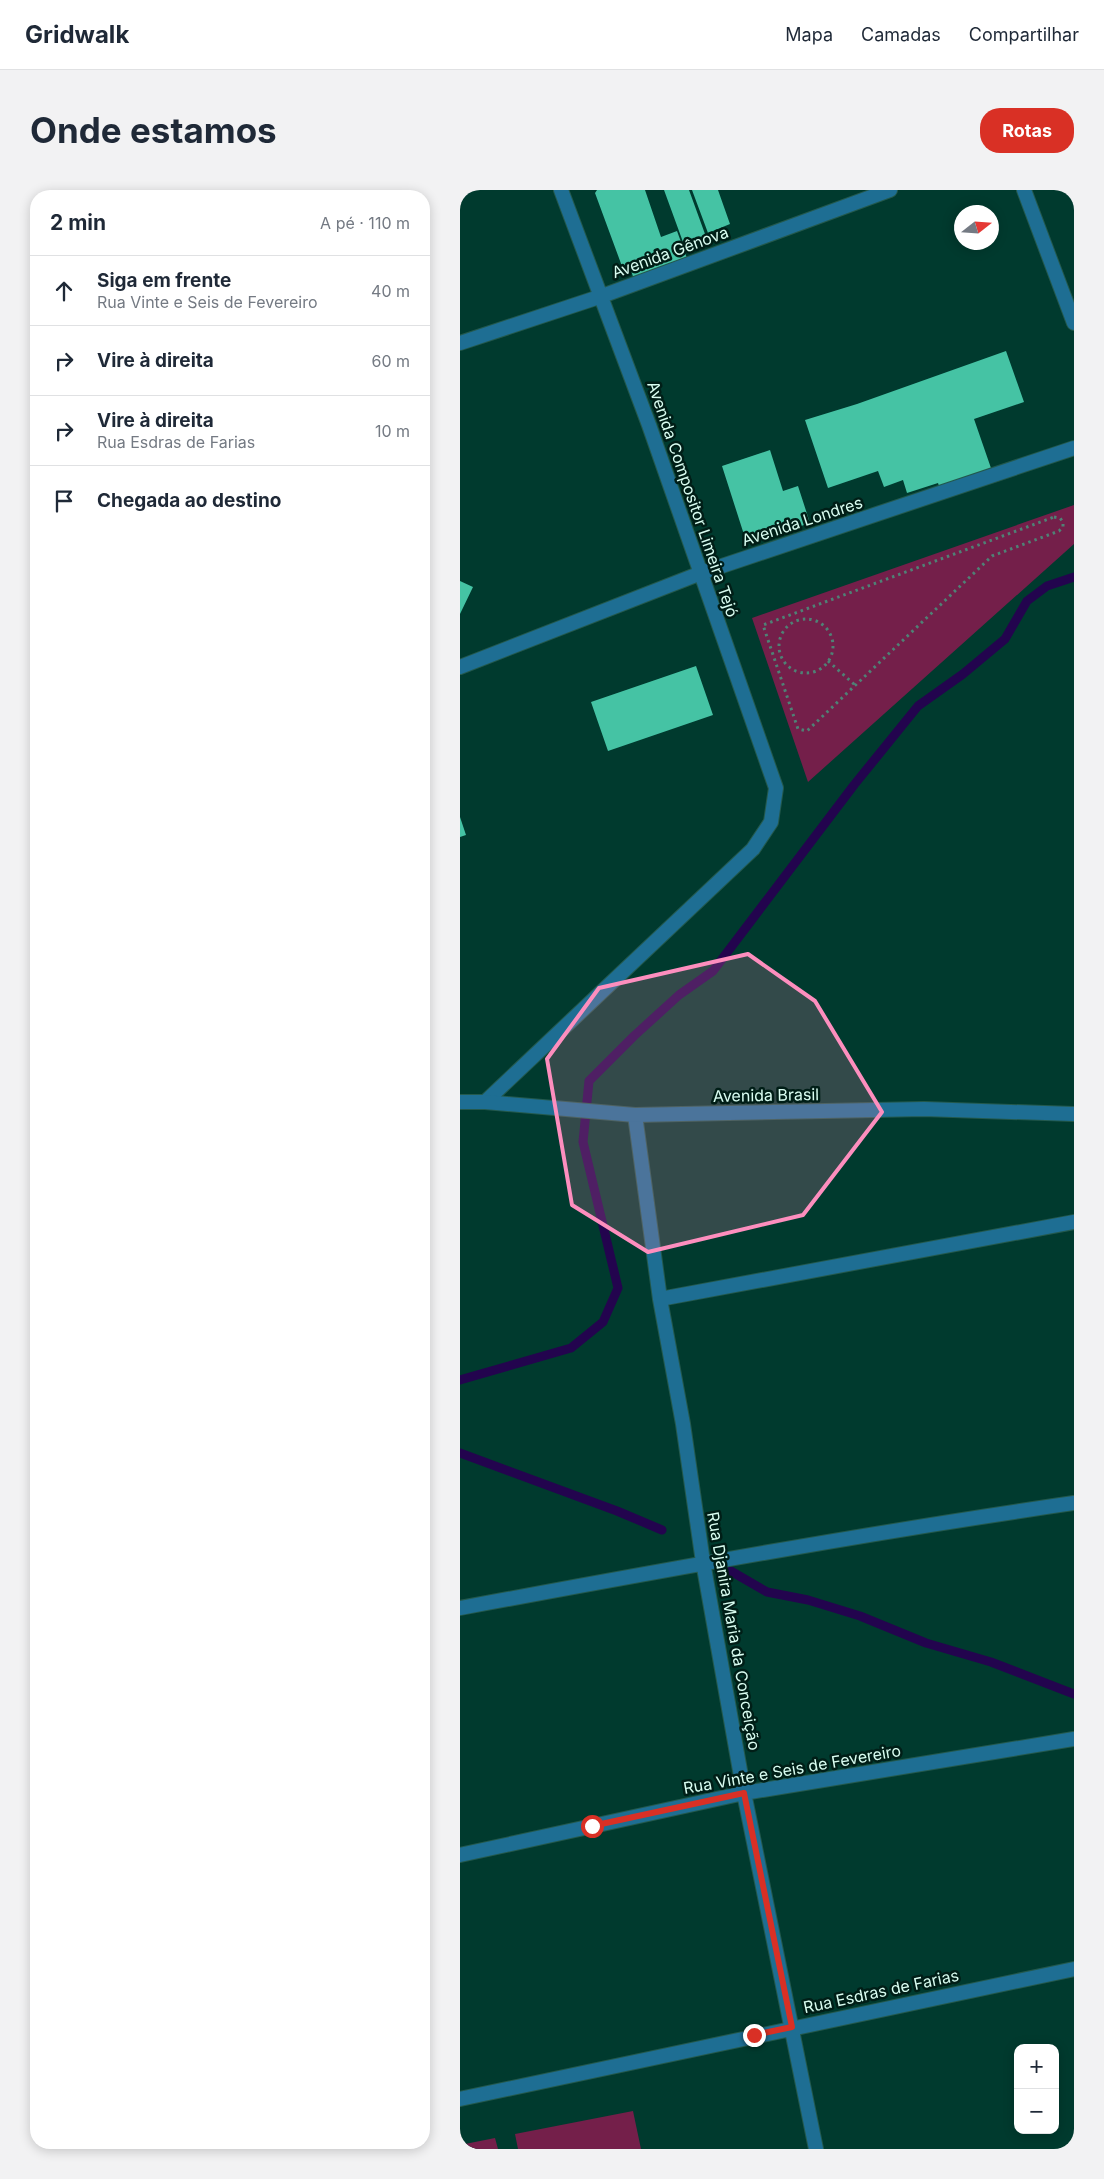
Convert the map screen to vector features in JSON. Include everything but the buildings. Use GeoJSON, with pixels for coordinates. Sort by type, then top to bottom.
{"type":"FeatureCollection","features":[{"type":"Feature","properties":{"kind":"street","name":"Avenida Compositor Limeira Tejó"},"geometry":{"type":"LineString","coordinates":[[485,1102],[753,849],[771,822],[776,788],[602,296],[561,190]]}},
{"type":"Feature","properties":{"kind":"street","name":"Avenida Gênova"},"geometry":{"type":"LineString","coordinates":[[460,343],[602,296],[890,190]]}},
{"type":"Feature","properties":{"kind":"street"},"geometry":{"type":"LineString","coordinates":[[1024,190],[1074,323]]}},
{"type":"Feature","properties":{"kind":"street","name":"Avenida Londres"},"geometry":{"type":"LineString","coordinates":[[460,667],[701,573],[1074,448]]}},
{"type":"Feature","properties":{"kind":"street","name":"Avenida Brasil"},"geometry":{"type":"LineString","coordinates":[[460,1102],[485,1102],[635,1115],[924,1109],[1074,1114]]}},
{"type":"Feature","properties":{"kind":"street","name":"Rua Djanira Maria da Conceição"},"geometry":{"type":"LineString","coordinates":[[635,1115],[660,1299],[683,1424],[703,1562],[744,1793],[816,2149]]}},
{"type":"Feature","properties":{"kind":"street"},"geometry":{"type":"LineString","coordinates":[[660,1299],[1074,1222]]}},
{"type":"Feature","properties":{"kind":"street"},"geometry":{"type":"LineString","coordinates":[[460,1608],[703,1562],[1074,1503]]}},
{"type":"Feature","properties":{"kind":"street","name":"Rua Vinte e Seis de Fevereiro"},"geometry":{"type":"LineString","coordinates":[[460,1854],[744,1793],[1074,1739]]}},
{"type":"Feature","properties":{"kind":"street","name":"Rua Esdras de Farias"},"geometry":{"type":"LineString","coordinates":[[460,2100],[792,2027],[1074,1969]]}},
{"type":"Feature","properties":{"kind":"path"},"geometry":{"type":"LineString","coordinates":[[1054,517],[1060,518],[1063,522],[1063,527],[1059,531],[992,556],[807,731],[798,729],[764,625],[790,615],[1054,517]]}},
{"type":"Feature","properties":{"kind":"path"},"geometry":{"type":"LineString","coordinates":[[790,615],[793,622]]}},
{"type":"Feature","properties":{"kind":"path"},"geometry":{"type":"LineString","coordinates":[[810,620],[819,622],[826,628],[832,644],[828,661],[814,671],[797,671],[783,660],[779,643],[781,635],[793,622],[810,620]]}},
{"type":"Feature","properties":{"kind":"path"},"geometry":{"type":"LineString","coordinates":[[769,642],[779,643]]}},
{"type":"Feature","properties":{"kind":"path"},"geometry":{"type":"LineString","coordinates":[[828,661],[855,685]]}},
{"type":"Feature","properties":{"kind":"highlighted area"},"geometry":{"type":"Polygon","coordinates":[[[748,954],[815,1001],[882,1112],[803,1215],[648,1252],[572,1205],[547,1059],[599,988],[748,954]]]}},
{"type":"Feature","properties":{"kind":"shaded area"},"geometry":{"type":"Polygon","coordinates":[[[1074,505],[1074,544],[808,782],[752,618],[1074,505]]]}},
{"type":"Feature","properties":{"kind":"shaded area"},"geometry":{"type":"Polygon","coordinates":[[[633,2111],[641,2149],[518,2149],[515,2134],[633,2111]]]}},
{"type":"Feature","properties":{"kind":"shaded area"},"geometry":{"type":"Polygon","coordinates":[[[495,2138],[498,2149],[460,2149],[460,2145],[495,2138]]]}},
{"type":"Feature","properties":{"kind":"waterway"},"geometry":{"type":"LineString","coordinates":[[460,1380],[571,1348],[603,1322],[618,1288],[583,1142],[589,1081],[679,995],[713,971],[854,785],[918,706],[963,674],[1005,639],[1027,601],[1047,586],[1074,577]]}},
{"type":"Feature","properties":{"kind":"waterway"},"geometry":{"type":"LineString","coordinates":[[460,1453],[617,1511],[662,1530]]}},
{"type":"Feature","properties":{"kind":"waterway"},"geometry":{"type":"LineString","coordinates":[[729,1570],[767,1592],[808,1600],[860,1616],[926,1643],[991,1662],[1074,1694]]}},
{"type":"Feature","properties":{"kind":"route"},"geometry":{"type":"LineString","coordinates":[[592,1826],[744,1793],[792,2027],[754,2035]]}}]}
